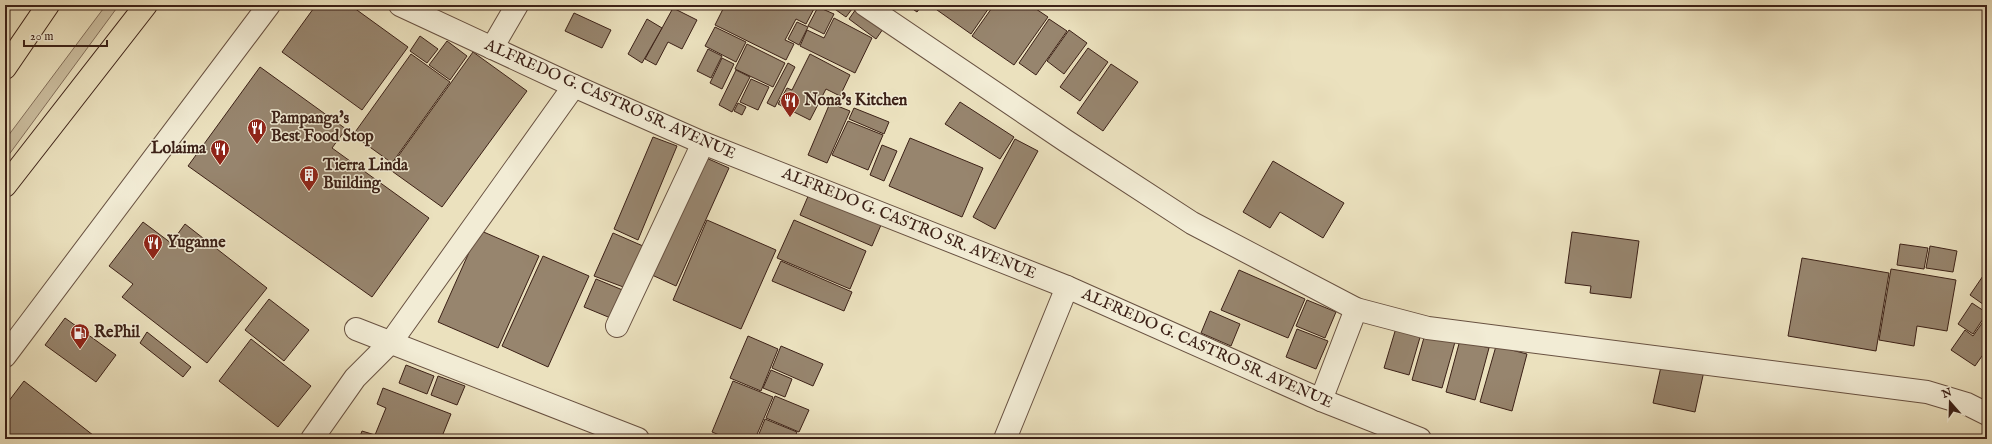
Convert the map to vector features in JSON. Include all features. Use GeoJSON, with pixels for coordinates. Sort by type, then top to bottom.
{"type":"FeatureCollection","features":[{"type":"Feature","properties":{"kind":"highway"},"geometry":{"type":"LineString","coordinates":[[8,58],[48,5]]}},
{"type":"Feature","properties":{"kind":"highway"},"geometry":{"type":"LineString","coordinates":[[5,186],[146,5]]}},
{"type":"Feature","properties":{"kind":"street"},"geometry":{"type":"LineString","coordinates":[[5,356],[269,5]]}},
{"type":"Feature","properties":{"kind":"street","name":"ALFREDO G. CASTRO SR. AVENUE"},"geometry":{"type":"LineString","coordinates":[[400,5],[574,86],[703,143],[1067,287],[1321,400],[1420,439]]}},
{"type":"Feature","properties":{"kind":"street"},"geometry":{"type":"LineString","coordinates":[[492,48],[517,5]]}},
{"type":"Feature","properties":{"kind":"street"},"geometry":{"type":"LineString","coordinates":[[865,5],[1066,141],[1192,223],[1356,309],[1428,328],[1927,392],[1967,404],[1987,414]]}},
{"type":"Feature","properties":{"kind":"street"},"geometry":{"type":"LineString","coordinates":[[312,439],[355,378],[391,342],[574,86]]}},
{"type":"Feature","properties":{"kind":"street"},"geometry":{"type":"LineString","coordinates":[[617,326],[703,143]]}},
{"type":"Feature","properties":{"kind":"street"},"geometry":{"type":"LineString","coordinates":[[1005,439],[1067,287]]}},
{"type":"Feature","properties":{"kind":"street"},"geometry":{"type":"LineString","coordinates":[[1321,400],[1356,309]]}},
{"type":"Feature","properties":{"kind":"street"},"geometry":{"type":"LineString","coordinates":[[356,329],[638,439]]}},
{"type":"Feature","properties":{"kind":"shaded area"},"geometry":{"type":"Polygon","coordinates":[[[106,5],[119,5],[5,160],[5,140],[106,5]]]}},
{"type":"Feature","properties":{"kind":"building"},"geometry":{"type":"Polygon","coordinates":[[[316,5],[350,5],[408,47],[362,110],[282,52],[316,5]]]}},
{"type":"Feature","properties":{"kind":"building"},"geometry":{"type":"Polygon","coordinates":[[[725,5],[816,5],[806,24],[796,19],[785,40],[794,44],[786,60],[715,25],[725,5]]]}},
{"type":"Feature","properties":{"kind":"building"},"geometry":{"type":"Polygon","coordinates":[[[829,5],[855,5],[846,17],[829,5]]]}},
{"type":"Feature","properties":{"kind":"building"},"geometry":{"type":"Polygon","coordinates":[[[907,5],[922,5],[917,12],[907,5]]]}},
{"type":"Feature","properties":{"kind":"building"},"geometry":{"type":"Polygon","coordinates":[[[930,5],[991,5],[971,34],[930,5]]]}},
{"type":"Feature","properties":{"kind":"building"},"geometry":{"type":"Polygon","coordinates":[[[994,5],[1030,5],[1048,17],[1014,65],[972,36],[994,5]]]}},
{"type":"Feature","properties":{"kind":"building"},"geometry":{"type":"Polygon","coordinates":[[[818,7],[834,14],[824,34],[808,26],[818,7]]]}},
{"type":"Feature","properties":{"kind":"building"},"geometry":{"type":"Polygon","coordinates":[[[673,8],[697,20],[682,49],[668,42],[656,65],[645,59],[673,8]]]}},
{"type":"Feature","properties":{"kind":"building"},"geometry":{"type":"Polygon","coordinates":[[[856,9],[883,29],[876,39],[849,19],[856,9]]]}},
{"type":"Feature","properties":{"kind":"building"},"geometry":{"type":"Polygon","coordinates":[[[574,13],[611,30],[602,48],[565,31],[574,13]]]}},
{"type":"Feature","properties":{"kind":"building"},"geometry":{"type":"Polygon","coordinates":[[[834,18],[872,38],[855,73],[800,46],[807,30],[824,38],[834,18]]]}},
{"type":"Feature","properties":{"kind":"building"},"geometry":{"type":"Polygon","coordinates":[[[647,19],[662,28],[642,63],[628,54],[647,19]]]}},
{"type":"Feature","properties":{"kind":"building"},"geometry":{"type":"Polygon","coordinates":[[[1049,19],[1067,31],[1036,75],[1019,63],[1049,19]]]}},
{"type":"Feature","properties":{"kind":"building"},"geometry":{"type":"Polygon","coordinates":[[[797,22],[808,27],[799,45],[788,39],[797,22]]]}},
{"type":"Feature","properties":{"kind":"building"},"geometry":{"type":"Polygon","coordinates":[[[715,27],[746,42],[736,62],[705,46],[715,27]]]}},
{"type":"Feature","properties":{"kind":"building"},"geometry":{"type":"Polygon","coordinates":[[[1069,30],[1087,43],[1064,74],[1047,61],[1069,30]]]}},
{"type":"Feature","properties":{"kind":"building"},"geometry":{"type":"Polygon","coordinates":[[[420,36],[438,49],[427,63],[410,51],[420,36]]]}},
{"type":"Feature","properties":{"kind":"building"},"geometry":{"type":"Polygon","coordinates":[[[447,41],[467,56],[450,80],[429,65],[447,41]]]}},
{"type":"Feature","properties":{"kind":"building"},"geometry":{"type":"Polygon","coordinates":[[[747,44],[785,63],[773,87],[735,69],[747,44]]]}},
{"type":"Feature","properties":{"kind":"building"},"geometry":{"type":"Polygon","coordinates":[[[1088,48],[1108,62],[1080,101],[1060,87],[1088,48]]]}},
{"type":"Feature","properties":{"kind":"building"},"geometry":{"type":"Polygon","coordinates":[[[708,49],[722,56],[711,78],[697,71],[708,49]]]}},
{"type":"Feature","properties":{"kind":"building"},"geometry":{"type":"Polygon","coordinates":[[[473,52],[527,91],[442,207],[389,169],[473,52]]]}},
{"type":"Feature","properties":{"kind":"building"},"geometry":{"type":"Polygon","coordinates":[[[411,54],[450,82],[392,163],[353,135],[411,54]]]}},
{"type":"Feature","properties":{"kind":"building"},"geometry":{"type":"Polygon","coordinates":[[[810,54],[850,75],[840,96],[826,89],[810,120],[778,104],[787,88],[792,90],[810,54]]]}},
{"type":"Feature","properties":{"kind":"building"},"geometry":{"type":"Polygon","coordinates":[[[722,58],[734,64],[722,89],[710,83],[722,58]]]}},
{"type":"Feature","properties":{"kind":"building"},"geometry":{"type":"Polygon","coordinates":[[[788,63],[795,67],[775,107],[767,103],[788,63]]]}},
{"type":"Feature","properties":{"kind":"building"},"geometry":{"type":"Polygon","coordinates":[[[1111,64],[1138,82],[1103,131],[1077,113],[1111,64]]]}},
{"type":"Feature","properties":{"kind":"building","name":"Tierra Linda Building"},"geometry":{"type":"Polygon","coordinates":[[[260,67],[346,129],[332,148],[429,218],[372,297],[188,166],[260,67]]]}},
{"type":"Feature","properties":{"kind":"building"},"geometry":{"type":"Polygon","coordinates":[[[736,70],[750,77],[732,112],[719,105],[736,70]]]}},
{"type":"Feature","properties":{"kind":"building"},"geometry":{"type":"Polygon","coordinates":[[[751,79],[769,87],[758,110],[740,102],[751,79]]]}},
{"type":"Feature","properties":{"kind":"building"},"geometry":{"type":"Polygon","coordinates":[[[960,102],[1014,137],[1000,159],[945,124],[960,102]]]}},
{"type":"Feature","properties":{"kind":"building"},"geometry":{"type":"Polygon","coordinates":[[[738,103],[746,107],[742,115],[734,111],[738,103]]]}},
{"type":"Feature","properties":{"kind":"building"},"geometry":{"type":"Polygon","coordinates":[[[830,103],[850,111],[827,163],[808,155],[830,103]]]}},
{"type":"Feature","properties":{"kind":"building"},"geometry":{"type":"Polygon","coordinates":[[[854,108],[889,122],[884,134],[849,119],[854,108]]]}},
{"type":"Feature","properties":{"kind":"building"},"geometry":{"type":"Polygon","coordinates":[[[848,121],[883,135],[868,170],[832,155],[848,121]]]}},
{"type":"Feature","properties":{"kind":"building"},"geometry":{"type":"Polygon","coordinates":[[[653,137],[677,146],[638,240],[614,229],[653,137]]]}},
{"type":"Feature","properties":{"kind":"building"},"geometry":{"type":"Polygon","coordinates":[[[910,138],[983,168],[962,217],[889,186],[910,138]]]}},
{"type":"Feature","properties":{"kind":"building"},"geometry":{"type":"Polygon","coordinates":[[[1015,139],[1038,151],[995,229],[973,217],[1015,139]]]}},
{"type":"Feature","properties":{"kind":"building"},"geometry":{"type":"Polygon","coordinates":[[[882,145],[897,151],[884,181],[870,175],[882,145]]]}},
{"type":"Feature","properties":{"kind":"building"},"geometry":{"type":"Polygon","coordinates":[[[704,157],[729,168],[676,286],[652,275],[704,157]]]}},
{"type":"Feature","properties":{"kind":"building"},"geometry":{"type":"Polygon","coordinates":[[[1273,161],[1344,203],[1323,238],[1280,212],[1270,228],[1243,212],[1273,161]]]}},
{"type":"Feature","properties":{"kind":"building"},"geometry":{"type":"Polygon","coordinates":[[[812,187],[884,218],[872,246],[800,215],[812,187]]]}},
{"type":"Feature","properties":{"kind":"building"},"geometry":{"type":"Polygon","coordinates":[[[707,220],[776,250],[741,329],[673,300],[707,220]]]}},
{"type":"Feature","properties":{"kind":"building"},"geometry":{"type":"Polygon","coordinates":[[[794,220],[866,251],[850,289],[777,258],[794,220]]]}},
{"type":"Feature","properties":{"kind":"building"},"geometry":{"type":"Polygon","coordinates":[[[143,222],[171,243],[185,224],[267,288],[207,363],[122,297],[133,284],[109,266],[143,222]]]}},
{"type":"Feature","properties":{"kind":"building"},"geometry":{"type":"Polygon","coordinates":[[[479,230],[539,256],[498,348],[438,322],[479,230]]]}},
{"type":"Feature","properties":{"kind":"building"},"geometry":{"type":"Polygon","coordinates":[[[1572,232],[1639,241],[1631,298],[1590,293],[1591,286],[1565,283],[1572,232]]]}},
{"type":"Feature","properties":{"kind":"building"},"geometry":{"type":"Polygon","coordinates":[[[613,233],[643,246],[626,288],[594,276],[613,233]]]}},
{"type":"Feature","properties":{"kind":"building"},"geometry":{"type":"Polygon","coordinates":[[[1900,244],[1928,248],[1924,269],[1897,265],[1900,244]]]}},
{"type":"Feature","properties":{"kind":"building"},"geometry":{"type":"Polygon","coordinates":[[[1930,246],[1957,251],[1953,272],[1926,268],[1930,246]]]}},
{"type":"Feature","properties":{"kind":"building"},"geometry":{"type":"Polygon","coordinates":[[[543,256],[589,276],[548,367],[502,346],[543,256]]]}},
{"type":"Feature","properties":{"kind":"building"},"geometry":{"type":"Polygon","coordinates":[[[1802,258],[1889,273],[1876,351],[1788,336],[1802,258]]]}},
{"type":"Feature","properties":{"kind":"building"},"geometry":{"type":"Polygon","coordinates":[[[781,261],[852,292],[844,311],[772,281],[781,261]]]}},
{"type":"Feature","properties":{"kind":"building"},"geometry":{"type":"Polygon","coordinates":[[[1891,269],[1956,280],[1947,331],[1917,326],[1914,346],[1879,340],[1891,269]]]}},
{"type":"Feature","properties":{"kind":"building"},"geometry":{"type":"Polygon","coordinates":[[[1239,270],[1305,299],[1288,338],[1221,310],[1239,270]]]}},
{"type":"Feature","properties":{"kind":"building"},"geometry":{"type":"Polygon","coordinates":[[[1987,270],[1987,307],[1970,295],[1987,270]]]}},
{"type":"Feature","properties":{"kind":"building"},"geometry":{"type":"Polygon","coordinates":[[[596,279],[625,291],[613,319],[584,307],[596,279]]]}},
{"type":"Feature","properties":{"kind":"building"},"geometry":{"type":"Polygon","coordinates":[[[269,299],[309,330],[284,361],[245,330],[269,299]]]}},
{"type":"Feature","properties":{"kind":"building"},"geometry":{"type":"Polygon","coordinates":[[[1307,300],[1336,312],[1325,338],[1296,326],[1307,300]]]}},
{"type":"Feature","properties":{"kind":"building"},"geometry":{"type":"Polygon","coordinates":[[[1972,303],[1987,313],[1973,334],[1958,324],[1972,303]]]}},
{"type":"Feature","properties":{"kind":"building"},"geometry":{"type":"Polygon","coordinates":[[[1210,311],[1240,324],[1231,346],[1201,333],[1210,311]]]}},
{"type":"Feature","properties":{"kind":"building"},"geometry":{"type":"Polygon","coordinates":[[[1987,316],[1987,349],[1975,366],[1951,350],[1965,330],[1973,336],[1987,316]]]}},
{"type":"Feature","properties":{"kind":"building","name":"RePhil"},"geometry":{"type":"Polygon","coordinates":[[[65,318],[116,355],[96,382],[45,345],[65,318]]]}},
{"type":"Feature","properties":{"kind":"building"},"geometry":{"type":"Polygon","coordinates":[[[1396,328],[1421,334],[1409,375],[1384,368],[1396,328]]]}},
{"type":"Feature","properties":{"kind":"building"},"geometry":{"type":"Polygon","coordinates":[[[1297,329],[1328,341],[1316,369],[1286,357],[1297,329]]]}},
{"type":"Feature","properties":{"kind":"building"},"geometry":{"type":"Polygon","coordinates":[[[147,332],[191,367],[183,377],[140,343],[147,332]]]}},
{"type":"Feature","properties":{"kind":"building"},"geometry":{"type":"Polygon","coordinates":[[[1425,334],[1455,342],[1442,388],[1412,380],[1425,334]]]}},
{"type":"Feature","properties":{"kind":"building"},"geometry":{"type":"Polygon","coordinates":[[[748,336],[778,349],[761,391],[730,378],[748,336]]]}},
{"type":"Feature","properties":{"kind":"building"},"geometry":{"type":"Polygon","coordinates":[[[251,339],[311,386],[278,427],[219,381],[251,339]]]}},
{"type":"Feature","properties":{"kind":"building"},"geometry":{"type":"Polygon","coordinates":[[[1460,340],[1489,348],[1475,400],[1446,392],[1460,340]]]}},
{"type":"Feature","properties":{"kind":"building"},"geometry":{"type":"Polygon","coordinates":[[[781,346],[823,364],[813,386],[772,368],[781,346]]]}},
{"type":"Feature","properties":{"kind":"building"},"geometry":{"type":"Polygon","coordinates":[[[1496,346],[1527,354],[1512,411],[1480,402],[1496,346]]]}},
{"type":"Feature","properties":{"kind":"building"},"geometry":{"type":"Polygon","coordinates":[[[1662,362],[1704,371],[1695,412],[1653,403],[1662,362]]]}},
{"type":"Feature","properties":{"kind":"building"},"geometry":{"type":"Polygon","coordinates":[[[406,365],[434,376],[427,394],[399,383],[406,365]]]}},
{"type":"Feature","properties":{"kind":"building"},"geometry":{"type":"Polygon","coordinates":[[[771,370],[792,379],[785,397],[763,388],[771,370]]]}},
{"type":"Feature","properties":{"kind":"building"},"geometry":{"type":"Polygon","coordinates":[[[438,376],[465,386],[457,405],[431,395],[438,376]]]}},
{"type":"Feature","properties":{"kind":"building"},"geometry":{"type":"Polygon","coordinates":[[[24,381],[98,439],[5,439],[5,406],[24,381]]]}},
{"type":"Feature","properties":{"kind":"building"},"geometry":{"type":"Polygon","coordinates":[[[733,381],[773,397],[755,439],[729,439],[712,432],[733,381]]]}},
{"type":"Feature","properties":{"kind":"building"},"geometry":{"type":"Polygon","coordinates":[[[383,388],[451,414],[441,439],[359,439],[362,431],[375,435],[386,408],[377,404],[383,388]]]}},
{"type":"Feature","properties":{"kind":"building"},"geometry":{"type":"Polygon","coordinates":[[[775,396],[809,410],[799,432],[766,418],[775,396]]]}},
{"type":"Feature","properties":{"kind":"building"},"geometry":{"type":"Polygon","coordinates":[[[765,419],[797,432],[794,439],[757,439],[765,419]]]}},
{"type":"Feature","properties":{"kind":"place","name":"Nona's Kitchen"},"geometry":{"type":"Point","coordinates":[790,118]}},
{"type":"Feature","properties":{"kind":"place","name":"Pampanga's Best Food Stop"},"geometry":{"type":"Point","coordinates":[257,145]}},
{"type":"Feature","properties":{"kind":"place","name":"Lolaima"},"geometry":{"type":"Point","coordinates":[220,166]}},
{"type":"Feature","properties":{"kind":"place","name":"Tierra Linda Building"},"geometry":{"type":"Point","coordinates":[309,192]}},
{"type":"Feature","properties":{"kind":"place","name":"Yuganne"},"geometry":{"type":"Point","coordinates":[153,260]}},
{"type":"Feature","properties":{"kind":"place","name":"RePhil"},"geometry":{"type":"Point","coordinates":[80,350]}}]}
